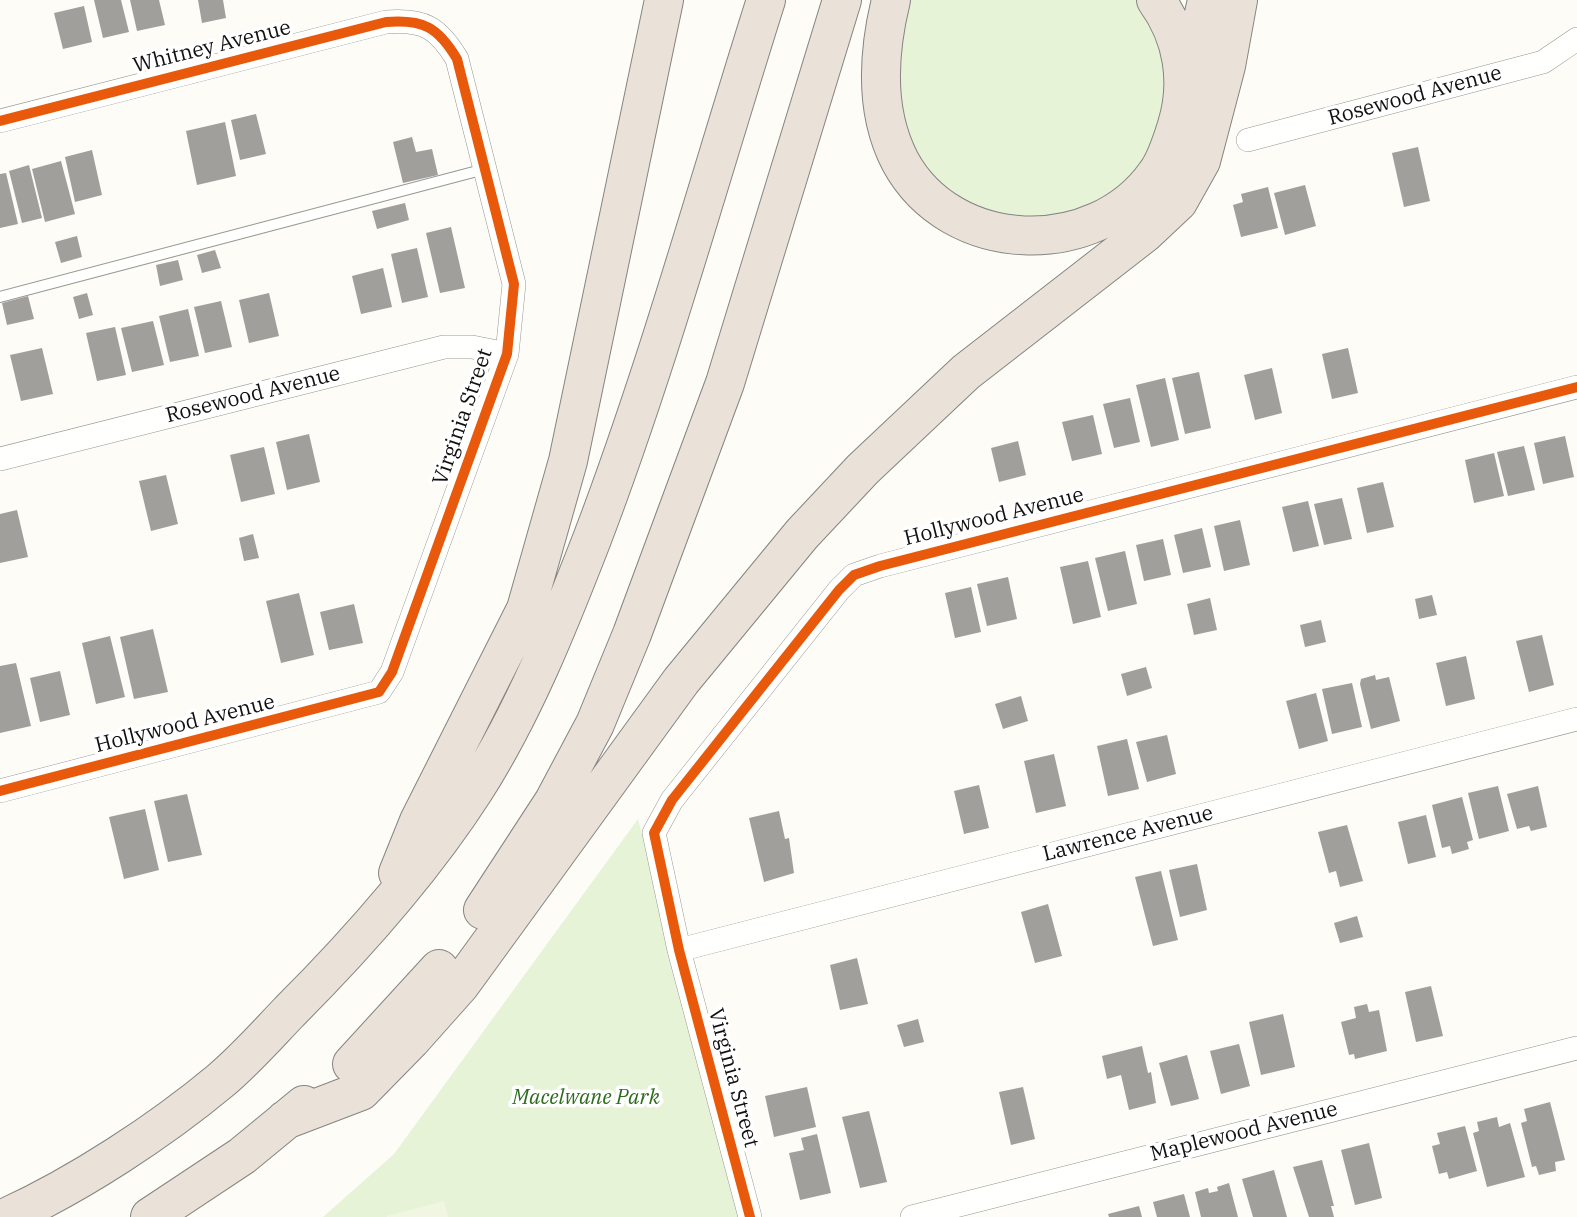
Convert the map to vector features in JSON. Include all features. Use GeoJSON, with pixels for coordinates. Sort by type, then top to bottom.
{"type":"FeatureCollection","features":[{"type":"Feature","properties":{"kind":"highway"},"geometry":{"type":"LineString","coordinates":[[384,909],[419,821],[526,609],[568,461],[664,0]]}},
{"type":"Feature","properties":{"kind":"highway"},"geometry":{"type":"LineString","coordinates":[[7,1217],[32,1206],[160,1128],[222,1079],[314,988],[384,909],[434,849],[477,787],[524,698],[566,607],[627,446],[766,0]]}},
{"type":"Feature","properties":{"kind":"highway"},"geometry":{"type":"LineString","coordinates":[[150,1217],[242,1156],[339,1077],[450,956],[512,869],[595,724],[725,383],[842,0]]}},
{"type":"Feature","properties":{"kind":"highway"},"geometry":{"type":"LineString","coordinates":[[891,0],[880,56],[880,86],[887,124],[900,161],[922,190],[952,215],[978,228],[1007,235],[1051,237],[1088,226],[1123,207],[1156,174],[1173,137],[1185,99],[1207,0]]}},
{"type":"Feature","properties":{"kind":"highway"},"geometry":{"type":"LineString","coordinates":[[1156,0],[1169,19],[1181,52],[1185,99]]}},
{"type":"Feature","properties":{"kind":"highway"},"geometry":{"type":"LineString","coordinates":[[285,1120],[361,1091],[460,985],[681,681],[802,534],[863,468],[966,372],[1145,233],[1178,202],[1201,161],[1226,66],[1238,0]]}},
{"type":"Feature","properties":{"kind":"street","name":"Whitney Avenue"},"geometry":{"type":"LineString","coordinates":[[0,121],[386,22],[409,20],[433,29]]}},
{"type":"Feature","properties":{"kind":"street","name":"Virginia Street"},"geometry":{"type":"LineString","coordinates":[[379,692],[392,672],[507,354],[514,284],[457,59],[445,38],[433,29]]}},
{"type":"Feature","properties":{"kind":"street","name":"Rosewood Avenue"},"geometry":{"type":"LineString","coordinates":[[1248,140],[1543,62],[1577,39]]}},
{"type":"Feature","properties":{"kind":"street","name":"Rosewood Avenue"},"geometry":{"type":"LineString","coordinates":[[0,459],[444,347],[472,347],[507,354]]}},
{"type":"Feature","properties":{"kind":"street","name":"Hollywood Avenue"},"geometry":{"type":"LineString","coordinates":[[679,950],[654,833],[672,800],[854,575],[1577,387]]}},
{"type":"Feature","properties":{"kind":"street","name":"Hollywood Avenue"},"geometry":{"type":"LineString","coordinates":[[0,791],[379,692]]}},
{"type":"Feature","properties":{"kind":"street","name":"Lawrence Avenue"},"geometry":{"type":"LineString","coordinates":[[679,950],[1577,719]]}},
{"type":"Feature","properties":{"kind":"street","name":"Virginia Street"},"geometry":{"type":"LineString","coordinates":[[679,950],[750,1217]]}},
{"type":"Feature","properties":{"kind":"street","name":"Maplewood Avenue"},"geometry":{"type":"LineString","coordinates":[[912,1217],[1577,1048]]}},
{"type":"Feature","properties":{"kind":"lane"},"geometry":{"type":"LineString","coordinates":[[0,297],[485,169]]}},
{"type":"Feature","properties":{"kind":"green space"},"geometry":{"type":"Polygon","coordinates":[[[910,0],[1139,0],[1147,10],[1171,83],[1146,168],[1091,213],[1005,226],[931,184],[894,121],[895,35],[904,30],[910,0]]]}},
{"type":"Feature","properties":{"kind":"green space","name":"Macelwane Park"},"geometry":{"type":"Polygon","coordinates":[[[638,819],[740,1217],[323,1217],[394,1154],[638,819]]]}},
{"type":"Feature","properties":{"kind":"green space"},"geometry":{"type":"Polygon","coordinates":[[[444,1201],[448,1217],[387,1217],[387,1216],[444,1201]]]}},
{"type":"Feature","properties":{"kind":"building"},"geometry":{"type":"Polygon","coordinates":[[[94,0],[121,0],[129,32],[103,38],[94,0]]]}},
{"type":"Feature","properties":{"kind":"building"},"geometry":{"type":"Polygon","coordinates":[[[130,0],[159,0],[165,25],[137,31],[130,0]]]}},
{"type":"Feature","properties":{"kind":"building"},"geometry":{"type":"Polygon","coordinates":[[[198,0],[223,0],[226,18],[202,23],[198,0]]]}},
{"type":"Feature","properties":{"kind":"building"},"geometry":{"type":"Polygon","coordinates":[[[84,6],[92,42],[63,49],[54,13],[84,6]]]}},
{"type":"Feature","properties":{"kind":"building"},"geometry":{"type":"Polygon","coordinates":[[[256,114],[266,154],[240,160],[231,120],[256,114]]]}},
{"type":"Feature","properties":{"kind":"building"},"geometry":{"type":"Polygon","coordinates":[[[225,122],[236,176],[197,185],[186,131],[225,122]]]}},
{"type":"Feature","properties":{"kind":"building"},"geometry":{"type":"Polygon","coordinates":[[[412,137],[416,152],[432,149],[438,175],[403,183],[393,142],[412,137]]]}},
{"type":"Feature","properties":{"kind":"building"},"geometry":{"type":"Polygon","coordinates":[[[1418,147],[1430,201],[1404,207],[1392,153],[1418,147]]]}},
{"type":"Feature","properties":{"kind":"building"},"geometry":{"type":"Polygon","coordinates":[[[92,150],[102,195],[75,202],[65,157],[92,150]]]}},
{"type":"Feature","properties":{"kind":"building"},"geometry":{"type":"Polygon","coordinates":[[[61,161],[75,214],[45,222],[32,169],[61,161]]]}},
{"type":"Feature","properties":{"kind":"building"},"geometry":{"type":"Polygon","coordinates":[[[29,165],[42,218],[22,223],[9,171],[29,165]]]}},
{"type":"Feature","properties":{"kind":"building"},"geometry":{"type":"Polygon","coordinates":[[[6,173],[18,224],[0,228],[0,174],[6,173]]]}},
{"type":"Feature","properties":{"kind":"building"},"geometry":{"type":"Polygon","coordinates":[[[1305,185],[1316,226],[1285,235],[1274,193],[1305,185]]]}},
{"type":"Feature","properties":{"kind":"building"},"geometry":{"type":"Polygon","coordinates":[[[1268,187],[1278,228],[1241,237],[1233,205],[1243,202],[1241,194],[1268,187]]]}},
{"type":"Feature","properties":{"kind":"building"},"geometry":{"type":"Polygon","coordinates":[[[405,203],[409,220],[377,229],[372,211],[405,203]]]}},
{"type":"Feature","properties":{"kind":"building"},"geometry":{"type":"Polygon","coordinates":[[[451,227],[465,288],[440,293],[426,233],[451,227]]]}},
{"type":"Feature","properties":{"kind":"building"},"geometry":{"type":"Polygon","coordinates":[[[77,236],[82,257],[61,263],[55,242],[77,236]]]}},
{"type":"Feature","properties":{"kind":"building"},"geometry":{"type":"Polygon","coordinates":[[[417,248],[428,297],[402,303],[391,254],[417,248]]]}},
{"type":"Feature","properties":{"kind":"building"},"geometry":{"type":"Polygon","coordinates":[[[215,250],[221,268],[202,273],[197,255],[215,250]]]}},
{"type":"Feature","properties":{"kind":"building"},"geometry":{"type":"Polygon","coordinates":[[[178,260],[183,280],[160,286],[156,265],[178,260]]]}},
{"type":"Feature","properties":{"kind":"building"},"geometry":{"type":"Polygon","coordinates":[[[383,268],[392,307],[361,314],[352,276],[383,268]]]}},
{"type":"Feature","properties":{"kind":"building"},"geometry":{"type":"Polygon","coordinates":[[[87,293],[93,315],[79,319],[73,297],[87,293]]]}},
{"type":"Feature","properties":{"kind":"building"},"geometry":{"type":"Polygon","coordinates":[[[269,293],[279,336],[249,343],[239,300],[269,293]]]}},
{"type":"Feature","properties":{"kind":"building"},"geometry":{"type":"Polygon","coordinates":[[[28,296],[34,319],[7,325],[2,303],[28,296]]]}},
{"type":"Feature","properties":{"kind":"building"},"geometry":{"type":"Polygon","coordinates":[[[221,301],[232,347],[205,353],[194,307],[221,301]]]}},
{"type":"Feature","properties":{"kind":"building"},"geometry":{"type":"Polygon","coordinates":[[[188,309],[199,356],[170,362],[159,316],[188,309]]]}},
{"type":"Feature","properties":{"kind":"building"},"geometry":{"type":"Polygon","coordinates":[[[153,321],[164,365],[132,372],[121,328],[153,321]]]}},
{"type":"Feature","properties":{"kind":"building"},"geometry":{"type":"Polygon","coordinates":[[[115,327],[126,375],[97,381],[86,333],[115,327]]]}},
{"type":"Feature","properties":{"kind":"building"},"geometry":{"type":"Polygon","coordinates":[[[42,348],[53,394],[21,401],[10,355],[42,348]]]}},
{"type":"Feature","properties":{"kind":"building"},"geometry":{"type":"Polygon","coordinates":[[[1348,348],[1358,393],[1332,399],[1322,354],[1348,348]]]}},
{"type":"Feature","properties":{"kind":"building"},"geometry":{"type":"Polygon","coordinates":[[[1272,368],[1282,413],[1255,420],[1244,375],[1272,368]]]}},
{"type":"Feature","properties":{"kind":"building"},"geometry":{"type":"Polygon","coordinates":[[[1199,372],[1211,428],[1185,434],[1172,378],[1199,372]]]}},
{"type":"Feature","properties":{"kind":"building"},"geometry":{"type":"Polygon","coordinates":[[[1165,378],[1179,440],[1151,447],[1136,385],[1165,378]]]}},
{"type":"Feature","properties":{"kind":"building"},"geometry":{"type":"Polygon","coordinates":[[[1130,398],[1140,442],[1114,448],[1103,404],[1130,398]]]}},
{"type":"Feature","properties":{"kind":"building"},"geometry":{"type":"Polygon","coordinates":[[[1093,415],[1102,454],[1072,461],[1062,422],[1093,415]]]}},
{"type":"Feature","properties":{"kind":"building"},"geometry":{"type":"Polygon","coordinates":[[[309,434],[320,482],[287,490],[276,442],[309,434]]]}},
{"type":"Feature","properties":{"kind":"building"},"geometry":{"type":"Polygon","coordinates":[[[1565,436],[1574,477],[1543,484],[1534,443],[1565,436]]]}},
{"type":"Feature","properties":{"kind":"building"},"geometry":{"type":"Polygon","coordinates":[[[1018,441],[1026,475],[999,482],[991,448],[1018,441]]]}},
{"type":"Feature","properties":{"kind":"building"},"geometry":{"type":"Polygon","coordinates":[[[1524,446],[1535,490],[1508,496],[1497,452],[1524,446]]]}},
{"type":"Feature","properties":{"kind":"building"},"geometry":{"type":"Polygon","coordinates":[[[264,447],[275,494],[241,502],[230,455],[264,447]]]}},
{"type":"Feature","properties":{"kind":"building"},"geometry":{"type":"Polygon","coordinates":[[[1494,453],[1504,496],[1474,503],[1465,460],[1494,453]]]}},
{"type":"Feature","properties":{"kind":"building"},"geometry":{"type":"Polygon","coordinates":[[[166,475],[178,524],[151,531],[139,481],[166,475]]]}},
{"type":"Feature","properties":{"kind":"building"},"geometry":{"type":"Polygon","coordinates":[[[1383,482],[1394,527],[1367,533],[1357,488],[1383,482]]]}},
{"type":"Feature","properties":{"kind":"building"},"geometry":{"type":"Polygon","coordinates":[[[1342,498],[1352,539],[1324,545],[1314,504],[1342,498]]]}},
{"type":"Feature","properties":{"kind":"building"},"geometry":{"type":"Polygon","coordinates":[[[1308,501],[1319,546],[1293,552],[1282,507],[1308,501]]]}},
{"type":"Feature","properties":{"kind":"building"},"geometry":{"type":"Polygon","coordinates":[[[17,510],[28,557],[0,563],[0,514],[17,510]]]}},
{"type":"Feature","properties":{"kind":"building"},"geometry":{"type":"Polygon","coordinates":[[[1240,520],[1250,565],[1224,571],[1214,526],[1240,520]]]}},
{"type":"Feature","properties":{"kind":"building"},"geometry":{"type":"Polygon","coordinates":[[[1202,528],[1211,567],[1183,573],[1174,535],[1202,528]]]}},
{"type":"Feature","properties":{"kind":"building"},"geometry":{"type":"Polygon","coordinates":[[[253,534],[259,558],[244,561],[239,538],[253,534]]]}},
{"type":"Feature","properties":{"kind":"building"},"geometry":{"type":"Polygon","coordinates":[[[1163,539],[1171,575],[1144,581],[1136,545],[1163,539]]]}},
{"type":"Feature","properties":{"kind":"building"},"geometry":{"type":"Polygon","coordinates":[[[1125,551],[1137,604],[1108,611],[1095,558],[1125,551]]]}},
{"type":"Feature","properties":{"kind":"building"},"geometry":{"type":"Polygon","coordinates":[[[1088,561],[1101,617],[1073,624],[1060,567],[1088,561]]]}},
{"type":"Feature","properties":{"kind":"building"},"geometry":{"type":"Polygon","coordinates":[[[1008,577],[1017,619],[987,626],[977,584],[1008,577]]]}},
{"type":"Feature","properties":{"kind":"building"},"geometry":{"type":"Polygon","coordinates":[[[971,587],[981,632],[955,638],[945,593],[971,587]]]}},
{"type":"Feature","properties":{"kind":"building"},"geometry":{"type":"Polygon","coordinates":[[[299,593],[314,655],[281,663],[266,601],[299,593]]]}},
{"type":"Feature","properties":{"kind":"building"},"geometry":{"type":"Polygon","coordinates":[[[1432,595],[1437,615],[1419,619],[1415,599],[1432,595]]]}},
{"type":"Feature","properties":{"kind":"building"},"geometry":{"type":"Polygon","coordinates":[[[1210,598],[1217,630],[1194,635],[1187,604],[1210,598]]]}},
{"type":"Feature","properties":{"kind":"building"},"geometry":{"type":"Polygon","coordinates":[[[354,604],[363,643],[329,650],[320,612],[354,604]]]}},
{"type":"Feature","properties":{"kind":"building"},"geometry":{"type":"Polygon","coordinates":[[[1321,620],[1326,642],[1305,647],[1300,625],[1321,620]]]}},
{"type":"Feature","properties":{"kind":"building"},"geometry":{"type":"Polygon","coordinates":[[[153,629],[168,692],[134,699],[120,637],[153,629]]]}},
{"type":"Feature","properties":{"kind":"building"},"geometry":{"type":"Polygon","coordinates":[[[1542,635],[1554,685],[1529,692],[1516,641],[1542,635]]]}},
{"type":"Feature","properties":{"kind":"building"},"geometry":{"type":"Polygon","coordinates":[[[110,636],[125,697],[96,704],[82,643],[110,636]]]}},
{"type":"Feature","properties":{"kind":"building"},"geometry":{"type":"Polygon","coordinates":[[[1466,656],[1475,699],[1446,706],[1436,663],[1466,656]]]}},
{"type":"Feature","properties":{"kind":"building"},"geometry":{"type":"Polygon","coordinates":[[[16,663],[31,726],[0,733],[0,666],[16,663]]]}},
{"type":"Feature","properties":{"kind":"building"},"geometry":{"type":"Polygon","coordinates":[[[1146,667],[1152,688],[1127,696],[1121,674],[1146,667]]]}},
{"type":"Feature","properties":{"kind":"building"},"geometry":{"type":"Polygon","coordinates":[[[60,671],[70,715],[40,722],[30,678],[60,671]]]}},
{"type":"Feature","properties":{"kind":"building"},"geometry":{"type":"Polygon","coordinates":[[[1375,675],[1376,680],[1389,677],[1400,721],[1371,729],[1360,684],[1361,679],[1375,675]]]}},
{"type":"Feature","properties":{"kind":"building"},"geometry":{"type":"Polygon","coordinates":[[[1352,683],[1362,727],[1332,734],[1322,689],[1352,683]]]}},
{"type":"Feature","properties":{"kind":"building"},"geometry":{"type":"Polygon","coordinates":[[[1316,693],[1328,741],[1299,749],[1286,701],[1316,693]]]}},
{"type":"Feature","properties":{"kind":"building"},"geometry":{"type":"Polygon","coordinates":[[[1021,696],[1028,721],[1003,729],[995,704],[1021,696]]]}},
{"type":"Feature","properties":{"kind":"building"},"geometry":{"type":"Polygon","coordinates":[[[1167,735],[1176,774],[1147,782],[1136,742],[1167,735]]]}},
{"type":"Feature","properties":{"kind":"building"},"geometry":{"type":"Polygon","coordinates":[[[1127,739],[1139,789],[1108,796],[1097,746],[1127,739]]]}},
{"type":"Feature","properties":{"kind":"building"},"geometry":{"type":"Polygon","coordinates":[[[1054,754],[1066,806],[1036,813],[1024,761],[1054,754]]]}},
{"type":"Feature","properties":{"kind":"building"},"geometry":{"type":"Polygon","coordinates":[[[979,785],[989,828],[964,834],[954,791],[979,785]]]}},
{"type":"Feature","properties":{"kind":"building"},"geometry":{"type":"Polygon","coordinates":[[[1498,786],[1509,831],[1479,839],[1468,793],[1498,786]]]}},
{"type":"Feature","properties":{"kind":"building"},"geometry":{"type":"Polygon","coordinates":[[[1538,786],[1547,827],[1531,831],[1529,826],[1517,829],[1507,794],[1538,786]]]}},
{"type":"Feature","properties":{"kind":"building"},"geometry":{"type":"Polygon","coordinates":[[[187,794],[202,855],[168,862],[154,801],[187,794]]]}},
{"type":"Feature","properties":{"kind":"building"},"geometry":{"type":"Polygon","coordinates":[[[1462,797],[1473,840],[1467,842],[1469,849],[1452,854],[1450,846],[1442,848],[1432,805],[1462,797]]]}},
{"type":"Feature","properties":{"kind":"building"},"geometry":{"type":"Polygon","coordinates":[[[145,809],[159,870],[124,879],[109,817],[145,809]]]}},
{"type":"Feature","properties":{"kind":"building"},"geometry":{"type":"Polygon","coordinates":[[[779,811],[785,839],[789,838],[794,873],[764,882],[749,818],[779,811]]]}},
{"type":"Feature","properties":{"kind":"building"},"geometry":{"type":"Polygon","coordinates":[[[1426,815],[1436,857],[1408,864],[1398,822],[1426,815]]]}},
{"type":"Feature","properties":{"kind":"building"},"geometry":{"type":"Polygon","coordinates":[[[1347,825],[1363,881],[1340,887],[1336,871],[1329,873],[1318,832],[1347,825]]]}},
{"type":"Feature","properties":{"kind":"building"},"geometry":{"type":"Polygon","coordinates":[[[1197,864],[1207,910],[1180,917],[1169,870],[1197,864]]]}},
{"type":"Feature","properties":{"kind":"building"},"geometry":{"type":"Polygon","coordinates":[[[1161,871],[1178,940],[1153,946],[1135,877],[1161,871]]]}},
{"type":"Feature","properties":{"kind":"building"},"geometry":{"type":"Polygon","coordinates":[[[1048,904],[1062,956],[1035,963],[1021,912],[1048,904]]]}},
{"type":"Feature","properties":{"kind":"building"},"geometry":{"type":"Polygon","coordinates":[[[1357,916],[1363,937],[1340,943],[1334,923],[1357,916]]]}},
{"type":"Feature","properties":{"kind":"building"},"geometry":{"type":"Polygon","coordinates":[[[857,958],[868,1004],[840,1010],[830,965],[857,958]]]}},
{"type":"Feature","properties":{"kind":"building"},"geometry":{"type":"Polygon","coordinates":[[[1431,986],[1443,1036],[1416,1042],[1405,992],[1431,986]]]}},
{"type":"Feature","properties":{"kind":"building"},"geometry":{"type":"Polygon","coordinates":[[[1367,1004],[1369,1012],[1379,1010],[1387,1051],[1355,1059],[1354,1054],[1349,1055],[1341,1022],[1356,1018],[1354,1007],[1367,1004]]]}},
{"type":"Feature","properties":{"kind":"building"},"geometry":{"type":"Polygon","coordinates":[[[1283,1014],[1295,1067],[1261,1075],[1249,1022],[1283,1014]]]}},
{"type":"Feature","properties":{"kind":"building"},"geometry":{"type":"Polygon","coordinates":[[[918,1019],[924,1042],[904,1047],[897,1025],[918,1019]]]}},
{"type":"Feature","properties":{"kind":"building"},"geometry":{"type":"Polygon","coordinates":[[[1239,1044],[1250,1086],[1221,1094],[1210,1051],[1239,1044]]]}},
{"type":"Feature","properties":{"kind":"building"},"geometry":{"type":"Polygon","coordinates":[[[1142,1046],[1148,1073],[1151,1072],[1156,1103],[1129,1110],[1121,1075],[1107,1079],[1102,1056],[1142,1046]]]}},
{"type":"Feature","properties":{"kind":"building"},"geometry":{"type":"Polygon","coordinates":[[[1187,1055],[1199,1099],[1171,1106],[1159,1063],[1187,1055]]]}},
{"type":"Feature","properties":{"kind":"building"},"geometry":{"type":"Polygon","coordinates":[[[807,1087],[816,1127],[774,1137],[765,1096],[807,1087]]]}},
{"type":"Feature","properties":{"kind":"building"},"geometry":{"type":"Polygon","coordinates":[[[1023,1087],[1035,1139],[1011,1145],[999,1092],[1023,1087]]]}},
{"type":"Feature","properties":{"kind":"building"},"geometry":{"type":"Polygon","coordinates":[[[1550,1102],[1565,1160],[1555,1162],[1556,1171],[1539,1175],[1536,1166],[1532,1167],[1521,1123],[1527,1121],[1524,1109],[1550,1102]]]}},
{"type":"Feature","properties":{"kind":"building"},"geometry":{"type":"Polygon","coordinates":[[[869,1111],[887,1182],[860,1188],[842,1117],[869,1111]]]}},
{"type":"Feature","properties":{"kind":"building"},"geometry":{"type":"Polygon","coordinates":[[[1497,1117],[1499,1127],[1510,1123],[1525,1177],[1487,1187],[1473,1133],[1479,1131],[1477,1122],[1497,1117]]]}},
{"type":"Feature","properties":{"kind":"building"},"geometry":{"type":"Polygon","coordinates":[[[1465,1126],[1477,1171],[1449,1179],[1447,1172],[1439,1174],[1432,1146],[1440,1144],[1437,1133],[1465,1126]]]}},
{"type":"Feature","properties":{"kind":"building"},"geometry":{"type":"Polygon","coordinates":[[[817,1134],[831,1193],[800,1200],[789,1153],[804,1150],[801,1138],[817,1134]]]}},
{"type":"Feature","properties":{"kind":"building"},"geometry":{"type":"Polygon","coordinates":[[[1369,1143],[1382,1198],[1355,1205],[1341,1150],[1369,1143]]]}},
{"type":"Feature","properties":{"kind":"building"},"geometry":{"type":"Polygon","coordinates":[[[1322,1160],[1334,1206],[1331,1206],[1334,1217],[1309,1217],[1293,1167],[1322,1160]]]}},
{"type":"Feature","properties":{"kind":"building"},"geometry":{"type":"Polygon","coordinates":[[[1274,1170],[1287,1217],[1253,1217],[1242,1179],[1274,1170]]]}},
{"type":"Feature","properties":{"kind":"building"},"geometry":{"type":"Polygon","coordinates":[[[1229,1183],[1238,1217],[1201,1217],[1195,1192],[1208,1188],[1209,1193],[1218,1191],[1217,1187],[1229,1183]]]}},
{"type":"Feature","properties":{"kind":"building"},"geometry":{"type":"Polygon","coordinates":[[[1184,1194],[1190,1217],[1157,1217],[1153,1202],[1184,1194]]]}},
{"type":"Feature","properties":{"kind":"building"},"geometry":{"type":"Polygon","coordinates":[[[1139,1206],[1142,1217],[1109,1217],[1108,1214],[1139,1206]]]}},
{"type":"Feature","properties":{"kind":"cycle path"},"geometry":{"type":"LineString","coordinates":[[0,121],[386,22],[420,24],[436,32],[457,59],[514,284],[507,354],[392,672],[379,692],[0,791]]}},
{"type":"Feature","properties":{"kind":"cycle path"},"geometry":{"type":"LineString","coordinates":[[750,1217],[679,950],[654,833],[672,800],[839,590],[854,575],[880,566],[1577,387]]}}]}
